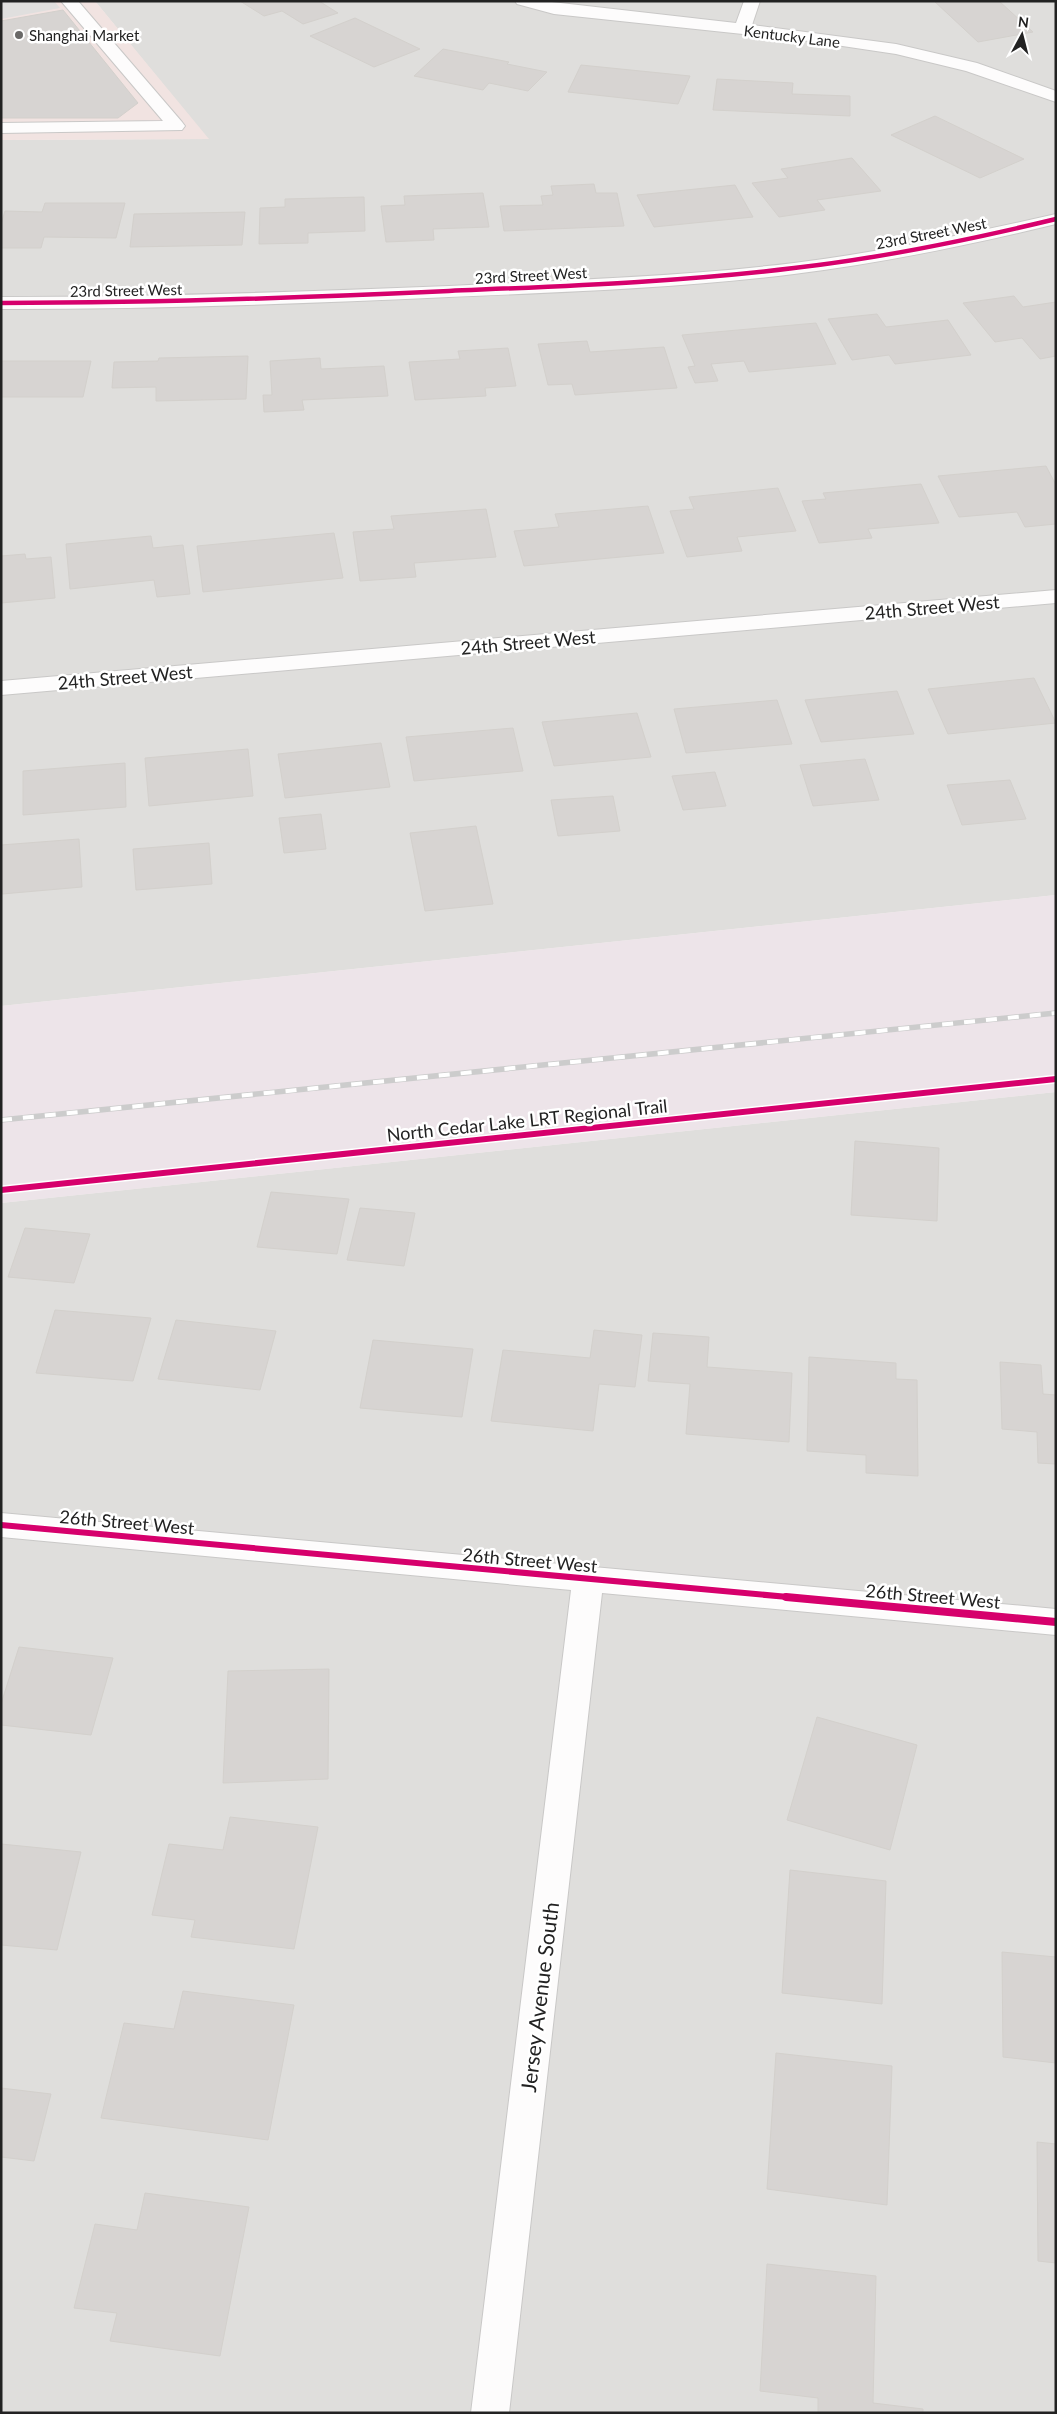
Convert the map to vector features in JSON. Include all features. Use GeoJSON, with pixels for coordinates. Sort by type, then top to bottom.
{"type":"FeatureCollection","features":[{"type":"Feature","properties":{"kind":"street"},"geometry":{"type":"LineString","coordinates":[[1,128],[176,126],[69,1]]}},
{"type":"Feature","properties":{"kind":"street","name":"Kentucky Lane"},"geometry":{"type":"LineString","coordinates":[[523,1],[554,9],[809,36],[896,49],[971,67],[1056,97]]}},
{"type":"Feature","properties":{"kind":"street"},"geometry":{"type":"LineString","coordinates":[[742,30],[752,1]]}},
{"type":"Feature","properties":{"kind":"street","name":"23rd Street West"},"geometry":{"type":"LineString","coordinates":[[1,303],[212,301],[337,296],[607,283],[748,273],[842,262],[969,240],[1056,219]]}},
{"type":"Feature","properties":{"kind":"street","name":"24th Street West"},"geometry":{"type":"LineString","coordinates":[[1,688],[1056,596]]}},
{"type":"Feature","properties":{"kind":"street","name":"26th Street West"},"geometry":{"type":"LineString","coordinates":[[1,1525],[1056,1622]]}},
{"type":"Feature","properties":{"kind":"street","name":"Jersey Avenue South"},"geometry":{"type":"LineString","coordinates":[[490,2413],[588,1580]]}},
{"type":"Feature","properties":{"kind":"shaded area"},"geometry":{"type":"Polygon","coordinates":[[[1,1],[95,1],[209,139],[1,140],[1,1]]]}},
{"type":"Feature","properties":{"kind":"shaded area"},"geometry":{"type":"Polygon","coordinates":[[[1,1],[54,1],[60,8],[1,19],[1,1]]]}},
{"type":"Feature","properties":{"kind":"shaded area"},"geometry":{"type":"Polygon","coordinates":[[[95,1],[1056,1],[1056,895],[1,1006],[1,140],[208,139],[95,1]]]}},
{"type":"Feature","properties":{"kind":"shaded area"},"geometry":{"type":"Polygon","coordinates":[[[1056,895],[1056,1092],[1,1203],[1,1006],[1056,895]]]}},
{"type":"Feature","properties":{"kind":"shaded area"},"geometry":{"type":"Polygon","coordinates":[[[1056,1092],[1056,2413],[1,2413],[1,1203],[1056,1092]]]}},
{"type":"Feature","properties":{"kind":"building"},"geometry":{"type":"Polygon","coordinates":[[[240,1],[319,1],[338,13],[303,24],[282,11],[264,16],[240,1]]]}},
{"type":"Feature","properties":{"kind":"building"},"geometry":{"type":"Polygon","coordinates":[[[934,1],[999,1],[1033,32],[978,42],[934,1]]]}},
{"type":"Feature","properties":{"kind":"building"},"geometry":{"type":"Polygon","coordinates":[[[63,10],[138,103],[118,118],[1,118],[1,21],[63,10]]]}},
{"type":"Feature","properties":{"kind":"building"},"geometry":{"type":"Polygon","coordinates":[[[355,18],[420,49],[374,67],[310,36],[355,18]]]}},
{"type":"Feature","properties":{"kind":"building"},"geometry":{"type":"Polygon","coordinates":[[[443,49],[509,62],[507,64],[547,72],[528,91],[489,83],[483,90],[414,76],[443,49]]]}},
{"type":"Feature","properties":{"kind":"building"},"geometry":{"type":"Polygon","coordinates":[[[581,65],[690,76],[678,104],[568,92],[581,65]]]}},
{"type":"Feature","properties":{"kind":"building"},"geometry":{"type":"Polygon","coordinates":[[[717,79],[793,83],[792,94],[850,96],[850,116],[713,110],[717,79]]]}},
{"type":"Feature","properties":{"kind":"building"},"geometry":{"type":"Polygon","coordinates":[[[935,116],[1024,159],[980,178],[891,135],[935,116]]]}},
{"type":"Feature","properties":{"kind":"building"},"geometry":{"type":"Polygon","coordinates":[[[852,158],[881,191],[817,200],[825,210],[779,217],[752,183],[788,178],[781,169],[852,158]]]}},
{"type":"Feature","properties":{"kind":"building"},"geometry":{"type":"Polygon","coordinates":[[[594,184],[596,193],[617,193],[624,226],[504,231],[500,206],[543,205],[541,196],[553,195],[551,186],[594,184]]]}},
{"type":"Feature","properties":{"kind":"building"},"geometry":{"type":"Polygon","coordinates":[[[735,185],[753,217],[654,227],[637,195],[735,185]]]}},
{"type":"Feature","properties":{"kind":"building"},"geometry":{"type":"Polygon","coordinates":[[[483,193],[489,227],[433,229],[434,240],[386,242],[381,206],[405,205],[404,196],[483,193]]]}},
{"type":"Feature","properties":{"kind":"building"},"geometry":{"type":"Polygon","coordinates":[[[364,197],[365,231],[308,233],[308,243],[259,244],[260,208],[285,207],[285,199],[364,197]]]}},
{"type":"Feature","properties":{"kind":"building"},"geometry":{"type":"Polygon","coordinates":[[[45,203],[125,203],[116,238],[44,237],[41,248],[1,248],[1,224],[5,211],[42,212],[45,203]]]}},
{"type":"Feature","properties":{"kind":"building"},"geometry":{"type":"Polygon","coordinates":[[[245,212],[242,245],[130,247],[134,214],[245,212]]]}},
{"type":"Feature","properties":{"kind":"building"},"geometry":{"type":"Polygon","coordinates":[[[1014,296],[1023,307],[1056,302],[1056,356],[1040,359],[1022,338],[995,342],[963,303],[1014,296]]]}},
{"type":"Feature","properties":{"kind":"building"},"geometry":{"type":"Polygon","coordinates":[[[877,314],[886,327],[948,320],[971,355],[895,364],[889,355],[852,360],[828,319],[877,314]]]}},
{"type":"Feature","properties":{"kind":"building"},"geometry":{"type":"Polygon","coordinates":[[[816,323],[836,364],[749,372],[744,361],[711,364],[718,381],[695,383],[688,367],[695,366],[682,335],[816,323]]]}},
{"type":"Feature","properties":{"kind":"building"},"geometry":{"type":"Polygon","coordinates":[[[587,341],[590,352],[664,347],[677,388],[575,395],[572,384],[548,385],[538,344],[587,341]]]}},
{"type":"Feature","properties":{"kind":"building"},"geometry":{"type":"Polygon","coordinates":[[[508,348],[516,386],[485,388],[486,396],[415,400],[409,362],[460,359],[458,351],[508,348]]]}},
{"type":"Feature","properties":{"kind":"building"},"geometry":{"type":"Polygon","coordinates":[[[248,356],[246,399],[156,401],[156,387],[112,388],[114,362],[158,361],[159,358],[248,356]]]}},
{"type":"Feature","properties":{"kind":"building"},"geometry":{"type":"Polygon","coordinates":[[[320,358],[321,369],[384,366],[388,396],[302,400],[304,410],[264,412],[263,395],[272,395],[270,361],[320,358]]]}},
{"type":"Feature","properties":{"kind":"building"},"geometry":{"type":"Polygon","coordinates":[[[1,361],[91,361],[83,397],[1,397],[1,361]]]}},
{"type":"Feature","properties":{"kind":"building"},"geometry":{"type":"Polygon","coordinates":[[[1046,466],[1056,485],[1056,524],[1025,527],[1017,512],[959,517],[938,476],[1046,466]]]}},
{"type":"Feature","properties":{"kind":"building"},"geometry":{"type":"Polygon","coordinates":[[[921,484],[939,523],[868,529],[872,538],[819,543],[802,501],[826,499],[823,493],[921,484]]]}},
{"type":"Feature","properties":{"kind":"building"},"geometry":{"type":"Polygon","coordinates":[[[778,488],[796,531],[737,537],[742,551],[687,557],[670,511],[694,509],[689,497],[778,488]]]}},
{"type":"Feature","properties":{"kind":"building"},"geometry":{"type":"Polygon","coordinates":[[[648,506],[664,553],[524,566],[514,531],[559,527],[555,514],[648,506]]]}},
{"type":"Feature","properties":{"kind":"building"},"geometry":{"type":"Polygon","coordinates":[[[486,509],[496,557],[414,563],[416,577],[360,581],[353,532],[394,529],[391,516],[486,509]]]}},
{"type":"Feature","properties":{"kind":"building"},"geometry":{"type":"Polygon","coordinates":[[[334,533],[343,578],[203,592],[197,546],[334,533]]]}},
{"type":"Feature","properties":{"kind":"building"},"geometry":{"type":"Polygon","coordinates":[[[151,536],[153,548],[183,545],[190,594],[157,597],[154,580],[70,589],[66,544],[151,536]]]}},
{"type":"Feature","properties":{"kind":"building"},"geometry":{"type":"Polygon","coordinates":[[[25,554],[26,559],[51,557],[55,598],[1,603],[1,556],[25,554]]]}},
{"type":"Feature","properties":{"kind":"building"},"geometry":{"type":"Polygon","coordinates":[[[1034,678],[1056,723],[948,734],[928,689],[1034,678]]]}},
{"type":"Feature","properties":{"kind":"building"},"geometry":{"type":"Polygon","coordinates":[[[897,691],[914,734],[821,742],[805,700],[897,691]]]}},
{"type":"Feature","properties":{"kind":"building"},"geometry":{"type":"Polygon","coordinates":[[[777,700],[792,744],[686,753],[674,709],[777,700]]]}},
{"type":"Feature","properties":{"kind":"building"},"geometry":{"type":"Polygon","coordinates":[[[637,713],[651,757],[554,766],[542,722],[637,713]]]}},
{"type":"Feature","properties":{"kind":"building"},"geometry":{"type":"Polygon","coordinates":[[[513,728],[523,771],[414,781],[406,737],[513,728]]]}},
{"type":"Feature","properties":{"kind":"building"},"geometry":{"type":"Polygon","coordinates":[[[381,743],[390,787],[285,798],[278,754],[381,743]]]}},
{"type":"Feature","properties":{"kind":"building"},"geometry":{"type":"Polygon","coordinates":[[[248,749],[253,796],[149,806],[145,758],[248,749]]]}},
{"type":"Feature","properties":{"kind":"building"},"geometry":{"type":"Polygon","coordinates":[[[865,759],[879,800],[813,806],[800,765],[865,759]]]}},
{"type":"Feature","properties":{"kind":"building"},"geometry":{"type":"Polygon","coordinates":[[[125,763],[126,807],[23,815],[23,771],[125,763]]]}},
{"type":"Feature","properties":{"kind":"building"},"geometry":{"type":"Polygon","coordinates":[[[715,772],[726,806],[683,810],[672,776],[715,772]]]}},
{"type":"Feature","properties":{"kind":"building"},"geometry":{"type":"Polygon","coordinates":[[[1010,780],[1026,819],[962,825],[947,785],[1010,780]]]}},
{"type":"Feature","properties":{"kind":"building"},"geometry":{"type":"Polygon","coordinates":[[[613,796],[620,831],[558,836],[551,800],[613,796]]]}},
{"type":"Feature","properties":{"kind":"building"},"geometry":{"type":"Polygon","coordinates":[[[321,814],[326,849],[284,853],[279,818],[321,814]]]}},
{"type":"Feature","properties":{"kind":"building"},"geometry":{"type":"Polygon","coordinates":[[[476,826],[493,904],[425,911],[410,833],[476,826]]]}},
{"type":"Feature","properties":{"kind":"building"},"geometry":{"type":"Polygon","coordinates":[[[79,839],[82,887],[2,894],[1,845],[79,839]]]}},
{"type":"Feature","properties":{"kind":"building"},"geometry":{"type":"Polygon","coordinates":[[[209,843],[212,884],[136,890],[133,849],[209,843]]]}},
{"type":"Feature","properties":{"kind":"building"},"geometry":{"type":"Polygon","coordinates":[[[855,1141],[939,1148],[937,1221],[851,1215],[855,1141]]]}},
{"type":"Feature","properties":{"kind":"building"},"geometry":{"type":"Polygon","coordinates":[[[271,1192],[349,1199],[337,1254],[257,1247],[271,1192]]]}},
{"type":"Feature","properties":{"kind":"building"},"geometry":{"type":"Polygon","coordinates":[[[360,1208],[415,1213],[404,1266],[347,1260],[360,1208]]]}},
{"type":"Feature","properties":{"kind":"building"},"geometry":{"type":"Polygon","coordinates":[[[25,1228],[90,1234],[74,1283],[8,1277],[25,1228]]]}},
{"type":"Feature","properties":{"kind":"building"},"geometry":{"type":"Polygon","coordinates":[[[55,1310],[151,1318],[133,1381],[36,1373],[55,1310]]]}},
{"type":"Feature","properties":{"kind":"building"},"geometry":{"type":"Polygon","coordinates":[[[176,1320],[276,1331],[260,1390],[158,1379],[176,1320]]]}},
{"type":"Feature","properties":{"kind":"building"},"geometry":{"type":"Polygon","coordinates":[[[594,1330],[642,1335],[635,1387],[599,1384],[593,1431],[491,1421],[503,1350],[590,1358],[594,1330]]]}},
{"type":"Feature","properties":{"kind":"building"},"geometry":{"type":"Polygon","coordinates":[[[653,1333],[709,1337],[707,1367],[792,1373],[789,1442],[686,1434],[690,1384],[648,1381],[653,1333]]]}},
{"type":"Feature","properties":{"kind":"building"},"geometry":{"type":"Polygon","coordinates":[[[373,1340],[473,1349],[462,1417],[360,1408],[373,1340]]]}},
{"type":"Feature","properties":{"kind":"building"},"geometry":{"type":"Polygon","coordinates":[[[809,1357],[896,1363],[896,1379],[917,1380],[918,1476],[866,1473],[866,1455],[807,1451],[809,1357]]]}},
{"type":"Feature","properties":{"kind":"building"},"geometry":{"type":"Polygon","coordinates":[[[1000,1362],[1041,1365],[1043,1394],[1056,1395],[1056,1464],[1038,1463],[1037,1432],[1002,1429],[1000,1362]]]}},
{"type":"Feature","properties":{"kind":"building"},"geometry":{"type":"Polygon","coordinates":[[[19,1647],[113,1658],[91,1735],[1,1725],[1,1704],[19,1647]]]}},
{"type":"Feature","properties":{"kind":"building"},"geometry":{"type":"Polygon","coordinates":[[[329,1669],[328,1779],[223,1783],[228,1671],[329,1669]]]}},
{"type":"Feature","properties":{"kind":"building"},"geometry":{"type":"Polygon","coordinates":[[[817,1717],[917,1745],[890,1850],[787,1820],[817,1717]]]}},
{"type":"Feature","properties":{"kind":"building"},"geometry":{"type":"Polygon","coordinates":[[[230,1817],[318,1827],[294,1949],[191,1937],[195,1920],[152,1915],[169,1844],[223,1850],[230,1817]]]}},
{"type":"Feature","properties":{"kind":"building"},"geometry":{"type":"Polygon","coordinates":[[[1,1844],[81,1852],[57,1950],[1,1945],[1,1844]]]}},
{"type":"Feature","properties":{"kind":"building"},"geometry":{"type":"Polygon","coordinates":[[[790,1870],[886,1881],[882,2004],[782,1993],[790,1870]]]}},
{"type":"Feature","properties":{"kind":"building"},"geometry":{"type":"Polygon","coordinates":[[[1002,1952],[1056,1957],[1056,2063],[1003,2057],[1002,1952]]]}},
{"type":"Feature","properties":{"kind":"building"},"geometry":{"type":"Polygon","coordinates":[[[183,1991],[294,2005],[268,2140],[101,2118],[124,2023],[174,2029],[183,1991]]]}},
{"type":"Feature","properties":{"kind":"building"},"geometry":{"type":"Polygon","coordinates":[[[776,2053],[892,2066],[887,2205],[767,2189],[776,2053]]]}},
{"type":"Feature","properties":{"kind":"building"},"geometry":{"type":"Polygon","coordinates":[[[1,2088],[51,2094],[34,2161],[1,2157],[1,2088]]]}},
{"type":"Feature","properties":{"kind":"building"},"geometry":{"type":"Polygon","coordinates":[[[1037,2142],[1056,2144],[1056,2263],[1038,2261],[1037,2142]]]}},
{"type":"Feature","properties":{"kind":"building"},"geometry":{"type":"Polygon","coordinates":[[[145,2193],[249,2207],[220,2356],[110,2341],[117,2313],[74,2308],[95,2224],[137,2230],[145,2193]]]}},
{"type":"Feature","properties":{"kind":"building"},"geometry":{"type":"Polygon","coordinates":[[[767,2264],[876,2276],[873,2403],[923,2409],[923,2413],[818,2413],[818,2398],[760,2391],[767,2264]]]}},
{"type":"Feature","properties":{"kind":"railway"},"geometry":{"type":"LineString","coordinates":[[1,1120],[1056,1013]]}},
{"type":"Feature","properties":{"kind":"cycle path"},"geometry":{"type":"LineString","coordinates":[[1,303],[114,303],[284,298],[551,287],[697,278],[746,274],[869,258],[949,243],[1056,219]]}},
{"type":"Feature","properties":{"kind":"cycle path","name":"North Cedar Lake LRT Regional Trail"},"geometry":{"type":"LineString","coordinates":[[1,1190],[1056,1079]]}},
{"type":"Feature","properties":{"kind":"cycle path"},"geometry":{"type":"LineString","coordinates":[[1,1525],[1056,1622]]}},
{"type":"Feature","properties":{"kind":"place","name":"Shanghai Market"},"geometry":{"type":"Point","coordinates":[19,35]}}]}
